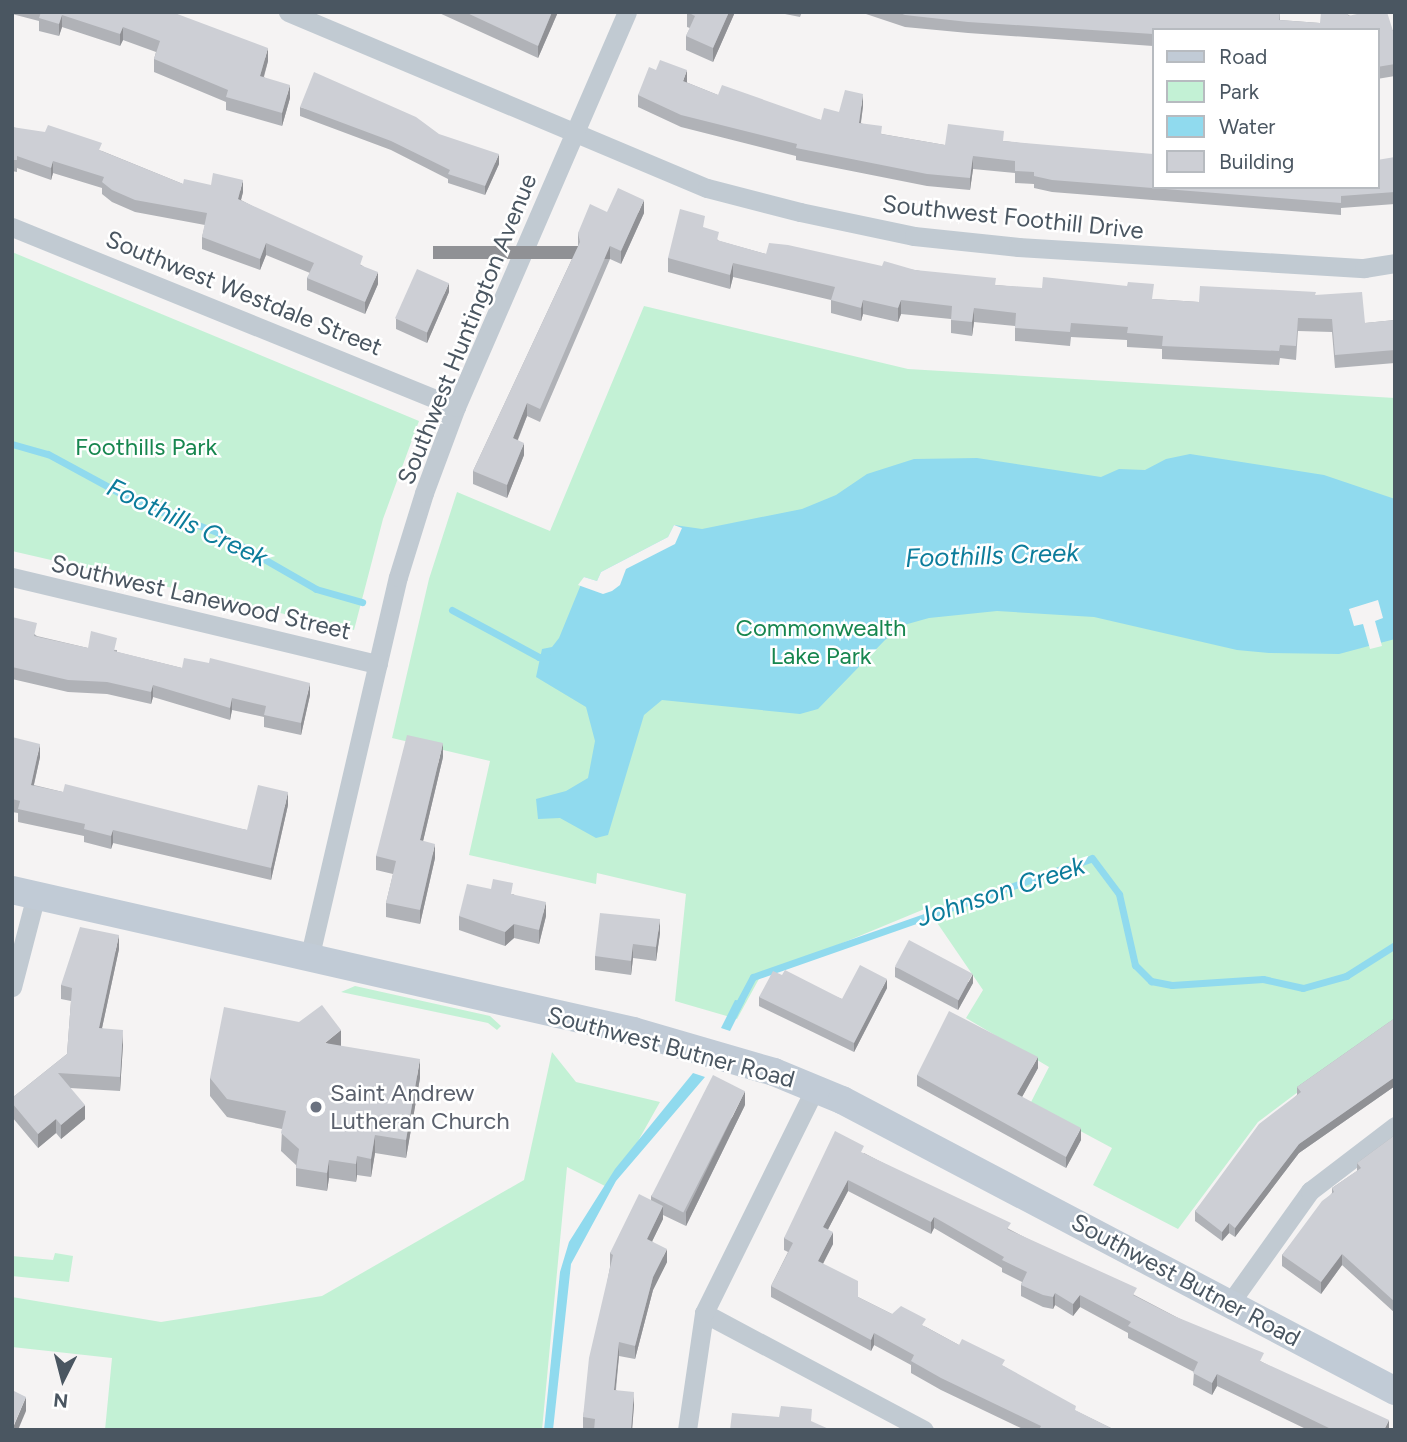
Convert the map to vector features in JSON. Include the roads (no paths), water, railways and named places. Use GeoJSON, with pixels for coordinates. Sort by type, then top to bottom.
{"type":"FeatureCollection","features":[{"type":"Feature","properties":{"kind":"street","name":"Southwest Foothill Drive"},"geometry":{"type":"LineString","coordinates":[[288,12],[707,188],[914,236],[1255,263],[1364,268],[1395,263]]}},
{"type":"Feature","properties":{"kind":"street","name":"Southwest Huntington Avenue"},"geometry":{"type":"LineString","coordinates":[[309,959],[402,565],[456,407],[627,12]]}},
{"type":"Feature","properties":{"kind":"street","name":"Southwest Westdale Street"},"geometry":{"type":"LineString","coordinates":[[12,227],[456,407]]}},
{"type":"Feature","properties":{"kind":"street","name":"Southwest Lanewood Street"},"geometry":{"type":"LineString","coordinates":[[12,578],[378,664]]}},
{"type":"Feature","properties":{"kind":"street","name":"Southwest Butner Road"},"geometry":{"type":"LineString","coordinates":[[24,893],[634,1031],[815,1088],[1395,1391]]}},
{"type":"Feature","properties":{"kind":"street"},"geometry":{"type":"LineString","coordinates":[[12,987],[24,893]]}},
{"type":"Feature","properties":{"kind":"street"},"geometry":{"type":"LineString","coordinates":[[687,1430],[704,1313],[815,1088]]}},
{"type":"Feature","properties":{"kind":"street"},"geometry":{"type":"LineString","coordinates":[[1230,1303],[1310,1191],[1395,1126]]}},
{"type":"Feature","properties":{"kind":"street"},"geometry":{"type":"LineString","coordinates":[[704,1313],[924,1430]]}},
{"type":"Feature","properties":{"kind":"water"},"geometry":{"type":"Polygon","coordinates":[[[1190,454],[1324,475],[1395,499],[1395,639],[1339,654],[1269,653],[1237,650],[1094,617],[997,611],[929,618],[904,625],[885,640],[818,709],[800,714],[662,700],[644,715],[608,835],[596,838],[560,818],[538,819],[536,799],[566,791],[588,778],[595,741],[586,707],[536,677],[542,649],[552,647],[559,638],[584,577],[597,581],[601,572],[668,537],[674,525],[702,529],[802,509],[836,495],[867,474],[914,459],[977,458],[1101,477],[1119,469],[1145,470],[1166,459],[1190,454]]]}},
{"type":"Feature","properties":{"kind":"water"},"geometry":{"type":"Polygon","coordinates":[[[735,1000],[745,1001],[730,1031],[721,1028],[735,1000]]]}},
{"type":"Feature","properties":{"kind":"water"},"geometry":{"type":"Polygon","coordinates":[[[693,1073],[705,1077],[616,1181],[571,1264],[553,1430],[544,1430],[560,1272],[569,1242],[615,1169],[693,1073]]]}},
{"type":"Feature","properties":{"kind":"waterway","name":"Foothills Creek"},"geometry":{"type":"LineString","coordinates":[[12,444],[48,454],[140,504],[217,532],[316,589],[362,602]]}},
{"type":"Feature","properties":{"kind":"waterway","name":"Foothills Creek"},"geometry":{"type":"LineString","coordinates":[[452,610],[539,657],[548,657]]}},
{"type":"Feature","properties":{"kind":"waterway","name":"Johnson Creek"},"geometry":{"type":"LineString","coordinates":[[737,1007],[753,977],[1092,858],[1119,894],[1135,965],[1151,981],[1172,985],[1263,979],[1303,988],[1346,976],[1395,945]]}},
{"type":"Feature","properties":{"kind":"place","name":"Saint Andrew Lutheran Church"},"geometry":{"type":"Point","coordinates":[316,1107]}},
{"type":"Feature","properties":{"kind":"park label","name":"Foothills Park"},"geometry":{"type":"Point","coordinates":[146,447]}},
{"type":"Feature","properties":{"kind":"park label","name":"Commonwealth Lake Park"},"geometry":{"type":"Point","coordinates":[821,642]}}]}
